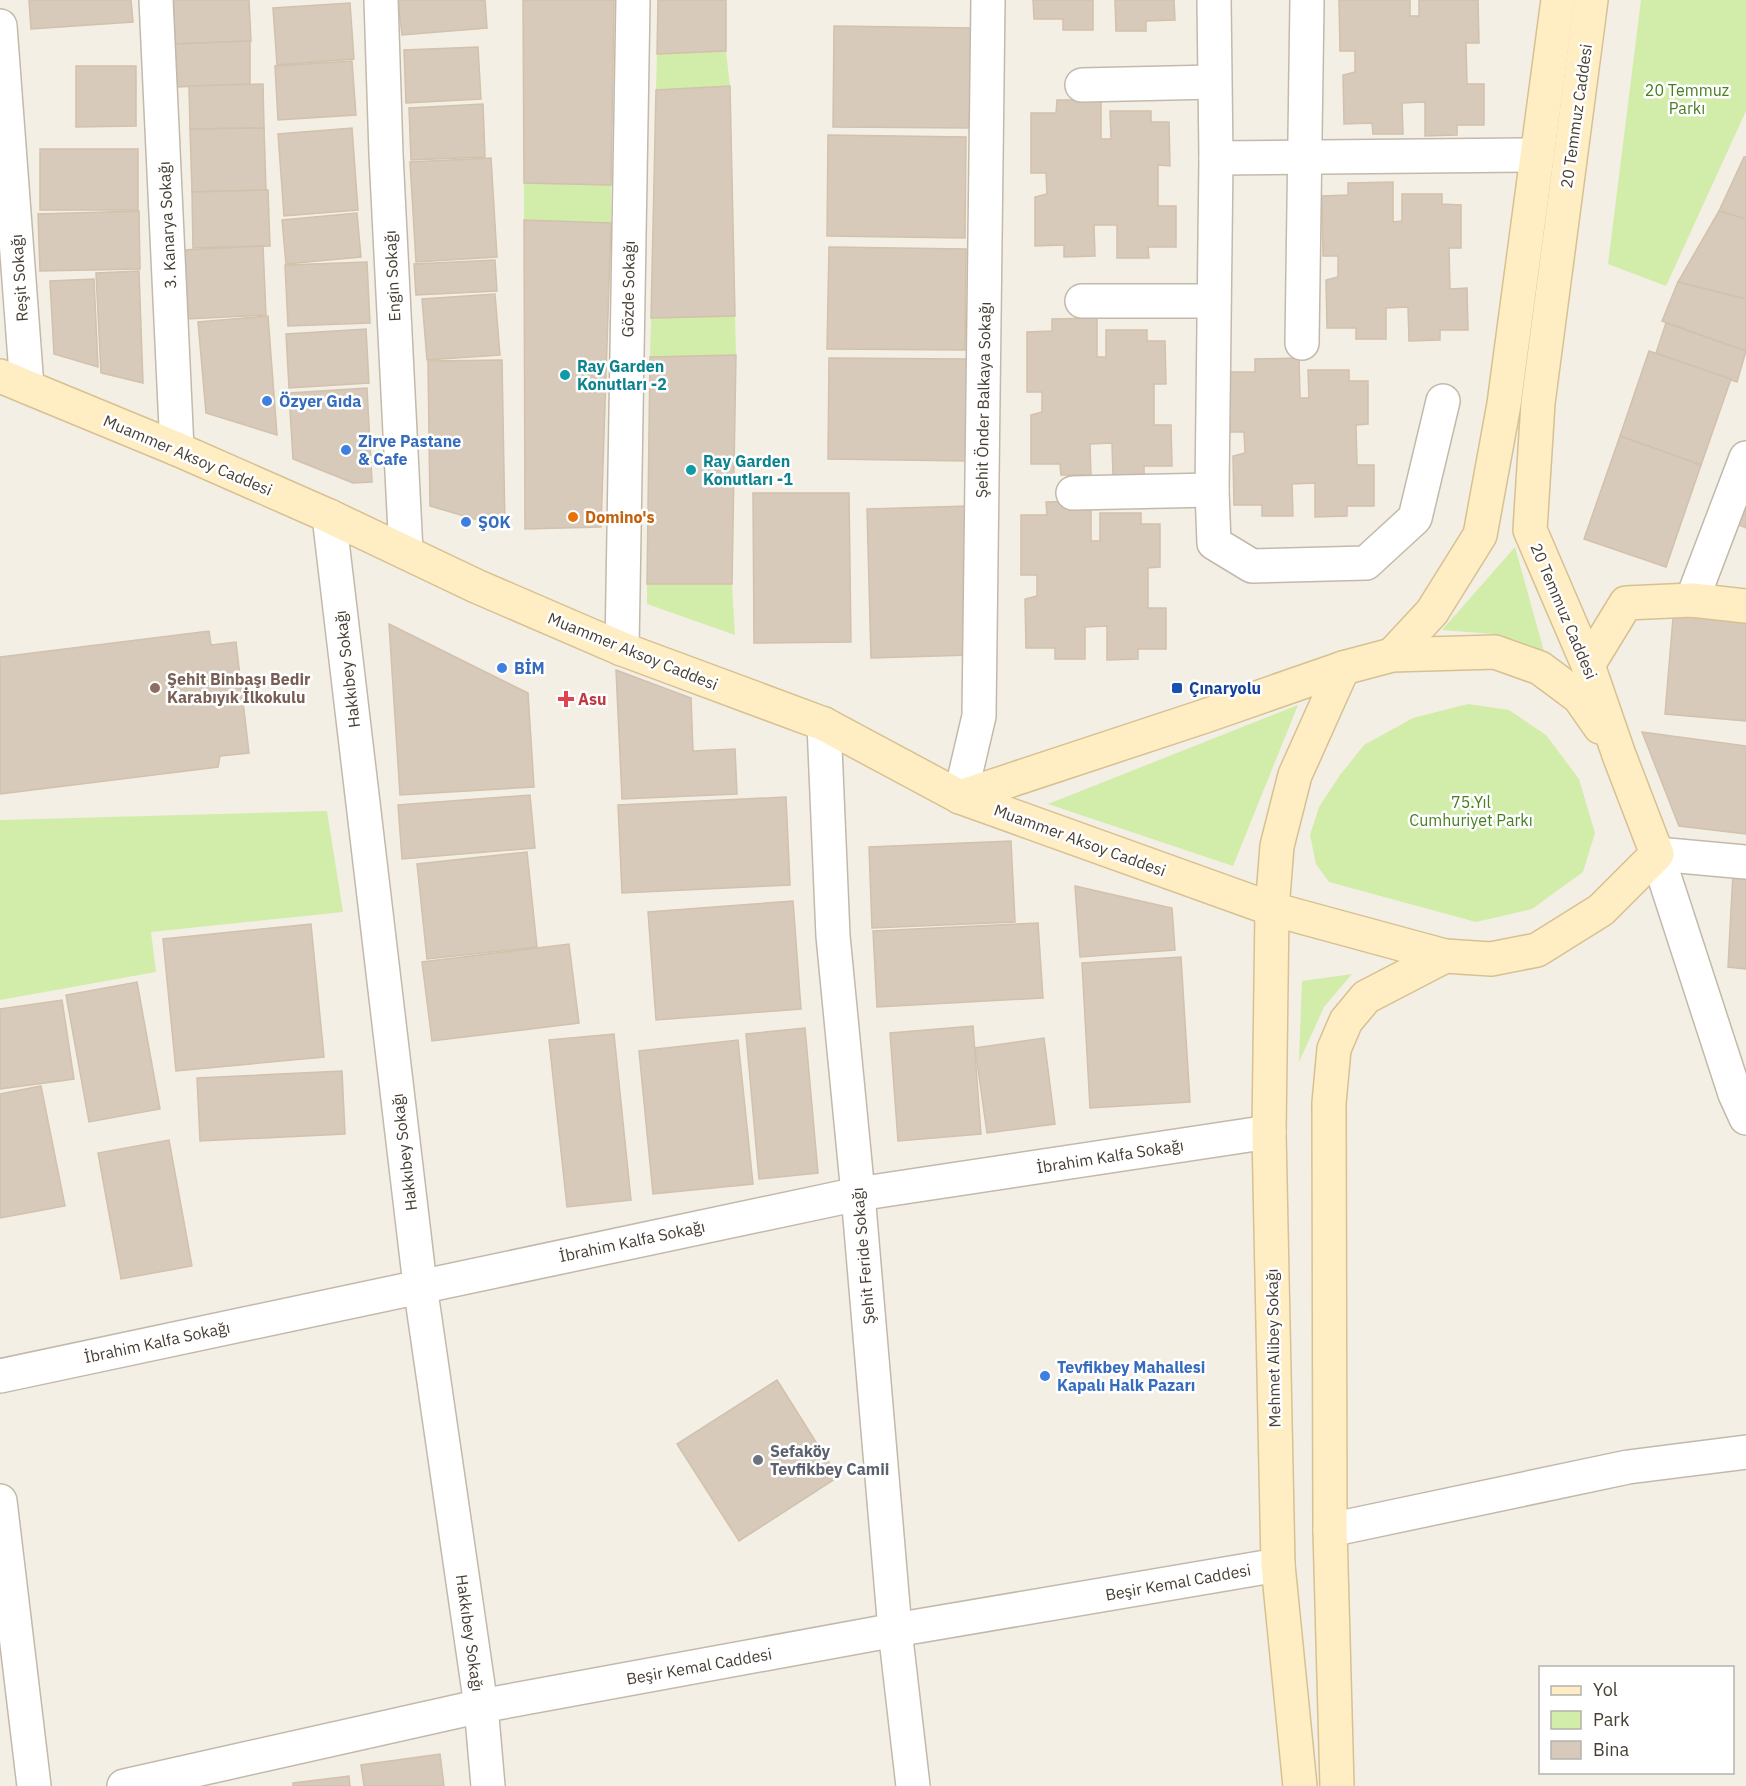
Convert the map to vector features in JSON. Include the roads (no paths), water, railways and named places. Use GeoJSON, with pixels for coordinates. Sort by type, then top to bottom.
{"type":"FeatureCollection","features":[{"type":"Feature","properties":{"kind":"main road","name":"20 Temmuz Caddesi"},"geometry":{"type":"LineString","coordinates":[[1392,655],[1432,612],[1480,535],[1504,404],[1558,0]]}},
{"type":"Feature","properties":{"kind":"main road","name":"20 Temmuz Caddesi"},"geometry":{"type":"LineString","coordinates":[[1591,0],[1538,403],[1530,530],[1588,665],[1619,756],[1657,855]]}},
{"type":"Feature","properties":{"kind":"main road","name":"Muammer Aksoy Caddesi"},"geometry":{"type":"LineString","coordinates":[[14,382],[177,449],[329,516],[476,586],[622,649],[824,724],[960,797],[1272,909],[1445,956],[1491,959],[1537,950],[1601,909],[1657,855]]}},
{"type":"Feature","properties":{"kind":"main road"},"geometry":{"type":"LineString","coordinates":[[1588,665],[1626,603],[1692,600],[1746,606]]}},
{"type":"Feature","properties":{"kind":"main road"},"geometry":{"type":"LineString","coordinates":[[960,797],[1343,668],[1392,655],[1496,652],[1540,668],[1579,697],[1619,756]]}},
{"type":"Feature","properties":{"kind":"main road","name":"Mehmet Alibey Sokağı"},"geometry":{"type":"LineString","coordinates":[[1300,1786],[1278,1565],[1269,1132],[1272,909],[1277,846],[1295,775],[1343,668]]}},
{"type":"Feature","properties":{"kind":"main road"},"geometry":{"type":"LineString","coordinates":[[1338,1786],[1329,1530],[1329,1103],[1334,1049],[1346,1021],[1366,998],[1445,956]]}},
{"type":"Feature","properties":{"kind":"street","name":"3. Kanarya Sokağı"},"geometry":{"type":"LineString","coordinates":[[156,0],[177,449]]}},
{"type":"Feature","properties":{"kind":"street","name":"Engin Sokağı"},"geometry":{"type":"LineString","coordinates":[[381,0],[386,154],[406,552]]}},
{"type":"Feature","properties":{"kind":"street","name":"Gözde Sokağı"},"geometry":{"type":"LineString","coordinates":[[622,649],[633,0]]}},
{"type":"Feature","properties":{"kind":"street","name":"Şehit Önder Balkaya Sokağı"},"geometry":{"type":"LineString","coordinates":[[960,797],[979,716],[988,0]]}},
{"type":"Feature","properties":{"kind":"street"},"geometry":{"type":"LineString","coordinates":[[1214,0],[1216,159],[1212,490],[1214,543],[1252,566],[1366,564],[1415,518],[1443,401]]}},
{"type":"Feature","properties":{"kind":"street"},"geometry":{"type":"LineString","coordinates":[[1302,343],[1307,0]]}},
{"type":"Feature","properties":{"kind":"street","name":"Reşit Sokağı"},"geometry":{"type":"LineString","coordinates":[[0,26],[14,382]]}},
{"type":"Feature","properties":{"kind":"street"},"geometry":{"type":"LineString","coordinates":[[1082,85],[1214,82]]}},
{"type":"Feature","properties":{"kind":"street"},"geometry":{"type":"LineString","coordinates":[[1216,159],[1537,155]]}},
{"type":"Feature","properties":{"kind":"street"},"geometry":{"type":"LineString","coordinates":[[1082,301],[1214,301]]}},
{"type":"Feature","properties":{"kind":"street"},"geometry":{"type":"LineString","coordinates":[[1692,600],[1746,458]]}},
{"type":"Feature","properties":{"kind":"street"},"geometry":{"type":"LineString","coordinates":[[1073,493],[1212,490]]}},
{"type":"Feature","properties":{"kind":"street","name":"Hakkıbey Sokağı"},"geometry":{"type":"LineString","coordinates":[[329,516],[420,1285],[481,1706],[488,1786]]}},
{"type":"Feature","properties":{"kind":"street","name":"Şehit Feride Sokağı"},"geometry":{"type":"LineString","coordinates":[[824,724],[833,936],[858,1194],[895,1630],[913,1786]]}},
{"type":"Feature","properties":{"kind":"street"},"geometry":{"type":"LineString","coordinates":[[1657,855],[1746,862]]}},
{"type":"Feature","properties":{"kind":"street","name":"20 Temmuz Caddesi"},"geometry":{"type":"LineString","coordinates":[[1657,855],[1742,1102]]}},
{"type":"Feature","properties":{"kind":"street","name":"İbrahim Kalfa Sokağı"},"geometry":{"type":"LineString","coordinates":[[0,1376],[420,1285],[858,1194],[1269,1132]]}},
{"type":"Feature","properties":{"kind":"street"},"geometry":{"type":"LineString","coordinates":[[1329,1530],[1628,1467],[1746,1452]]}},
{"type":"Feature","properties":{"kind":"street"},"geometry":{"type":"LineString","coordinates":[[0,1501],[34,1786]]}},
{"type":"Feature","properties":{"kind":"street","name":"Beşir Kemal Caddesi"},"geometry":{"type":"LineString","coordinates":[[124,1786],[481,1706],[895,1630],[1278,1565]]}},
{"type":"Feature","properties":{"kind":"place","name":"Ray Garden Konutları -2"},"geometry":{"type":"Point","coordinates":[565,375]}},
{"type":"Feature","properties":{"kind":"place","name":"Özyer Gıda"},"geometry":{"type":"Point","coordinates":[267,401]}},
{"type":"Feature","properties":{"kind":"place","name":"Zirve Pastane & Cafe"},"geometry":{"type":"Point","coordinates":[346,450]}},
{"type":"Feature","properties":{"kind":"place","name":"Ray Garden Konutları -1"},"geometry":{"type":"Point","coordinates":[691,470]}},
{"type":"Feature","properties":{"kind":"place","name":"Domino's"},"geometry":{"type":"Point","coordinates":[573,517]}},
{"type":"Feature","properties":{"kind":"place","name":"ŞOK"},"geometry":{"type":"Point","coordinates":[466,522]}},
{"type":"Feature","properties":{"kind":"place","name":"BİM"},"geometry":{"type":"Point","coordinates":[502,668]}},
{"type":"Feature","properties":{"kind":"place","name":"Şehit Binbaşı Bedir Karabıyık İlkokulu"},"geometry":{"type":"Point","coordinates":[155,688]}},
{"type":"Feature","properties":{"kind":"place","name":"Çınaryolu"},"geometry":{"type":"Point","coordinates":[1177,688]}},
{"type":"Feature","properties":{"kind":"place","name":"Asu"},"geometry":{"type":"Point","coordinates":[566,699]}},
{"type":"Feature","properties":{"kind":"place","name":"Tevfikbey Mahallesi Kapalı Halk Pazarı"},"geometry":{"type":"Point","coordinates":[1045,1376]}},
{"type":"Feature","properties":{"kind":"place","name":"Sefaköy Tevfikbey Camii"},"geometry":{"type":"Point","coordinates":[758,1460]}},
{"type":"Feature","properties":{"kind":"park label","name":"20 Temmuz Parkı"},"geometry":{"type":"Point","coordinates":[1687,99]}},
{"type":"Feature","properties":{"kind":"park label","name":"75.Yıl Cumhuriyet Parkı"},"geometry":{"type":"Point","coordinates":[1471,811]}}]}
